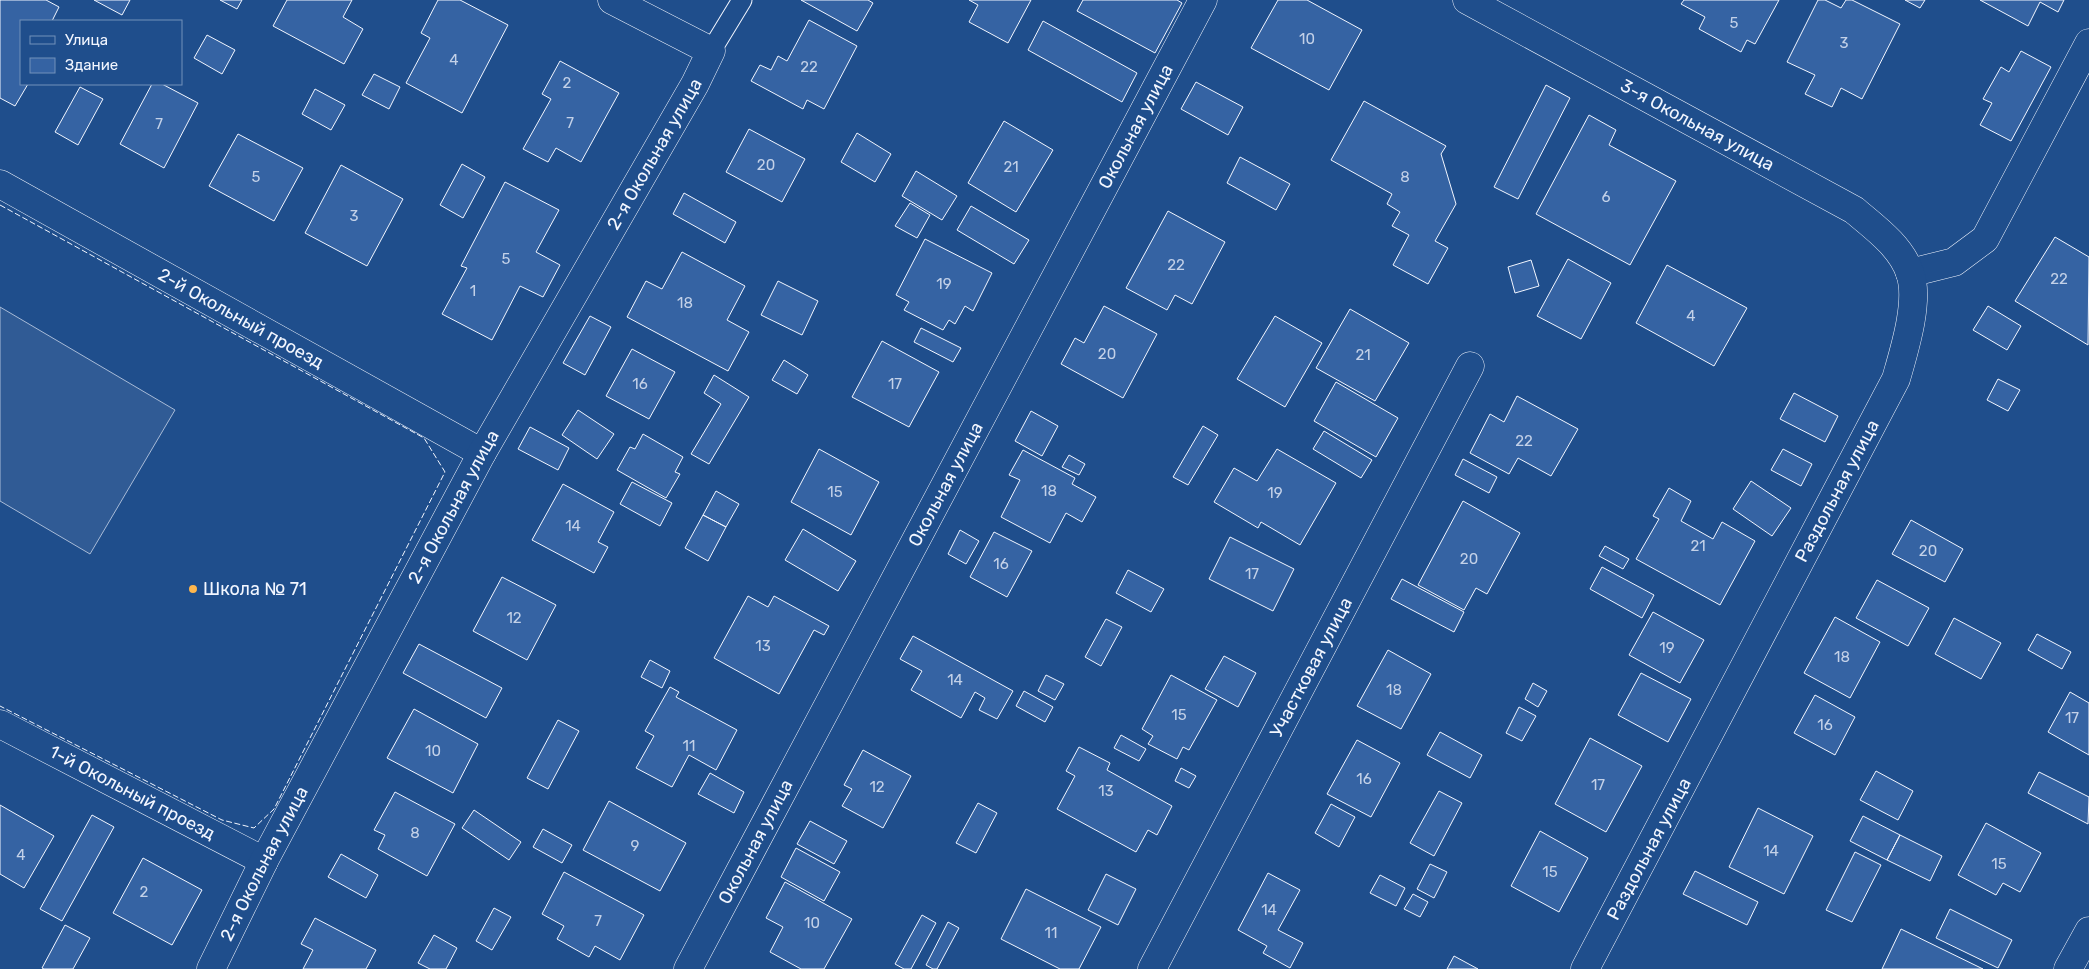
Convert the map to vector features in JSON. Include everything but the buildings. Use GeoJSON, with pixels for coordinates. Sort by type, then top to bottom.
{"type":"FeatureCollection","features":[{"type":"Feature","properties":{"kind":"street"},"geometry":{"type":"LineString","coordinates":[[612,0],[711,51]]}},
{"type":"Feature","properties":{"kind":"street","name":"Окольная улица"},"geometry":{"type":"LineString","coordinates":[[688,969],[1203,0]]}},
{"type":"Feature","properties":{"kind":"street","name":"3-я Окольная улица"},"geometry":{"type":"LineString","coordinates":[[1478,3],[1854,210],[1891,243],[1910,273]]}},
{"type":"Feature","properties":{"kind":"street"},"geometry":{"type":"LineString","coordinates":[[1910,273],[1954,262],[1984,239],[2089,43]]}},
{"type":"Feature","properties":{"kind":"street","name":"2-я Окольная улица"},"geometry":{"type":"LineString","coordinates":[[211,969],[264,861],[482,453],[695,84],[711,51]]}},
{"type":"Feature","properties":{"kind":"street","name":"2-й Окольный проезд"},"geometry":{"type":"LineString","coordinates":[[0,184],[482,453]]}},
{"type":"Feature","properties":{"kind":"street","name":"Раздольная улица"},"geometry":{"type":"LineString","coordinates":[[1585,969],[1896,379],[1908,337],[1913,300],[1910,273]]}},
{"type":"Feature","properties":{"kind":"street","name":"Участковая улица"},"geometry":{"type":"LineString","coordinates":[[1152,969],[1470,366]]}},
{"type":"Feature","properties":{"kind":"street","name":"1-й Окольный проезд"},"geometry":{"type":"LineString","coordinates":[[0,724],[264,861]]}},
{"type":"Feature","properties":{"kind":"street"},"geometry":{"type":"LineString","coordinates":[[2068,969],[2089,931]]}},
{"type":"Feature","properties":{"kind":"lane"},"geometry":{"type":"LineString","coordinates":[[711,51],[742,0]]}},
{"type":"Feature","properties":{"kind":"shaded area"},"geometry":{"type":"Polygon","coordinates":[[[0,307],[175,410],[90,554],[0,501],[0,307]]]}},
{"type":"Feature","properties":{"kind":"fence"},"geometry":{"type":"LineString","coordinates":[[0,205],[424,438],[445,472],[274,809],[254,828],[222,820],[0,706]]}},
{"type":"Feature","properties":{"kind":"place","name":"Школа № 71"},"geometry":{"type":"Point","coordinates":[193,589]}}]}
